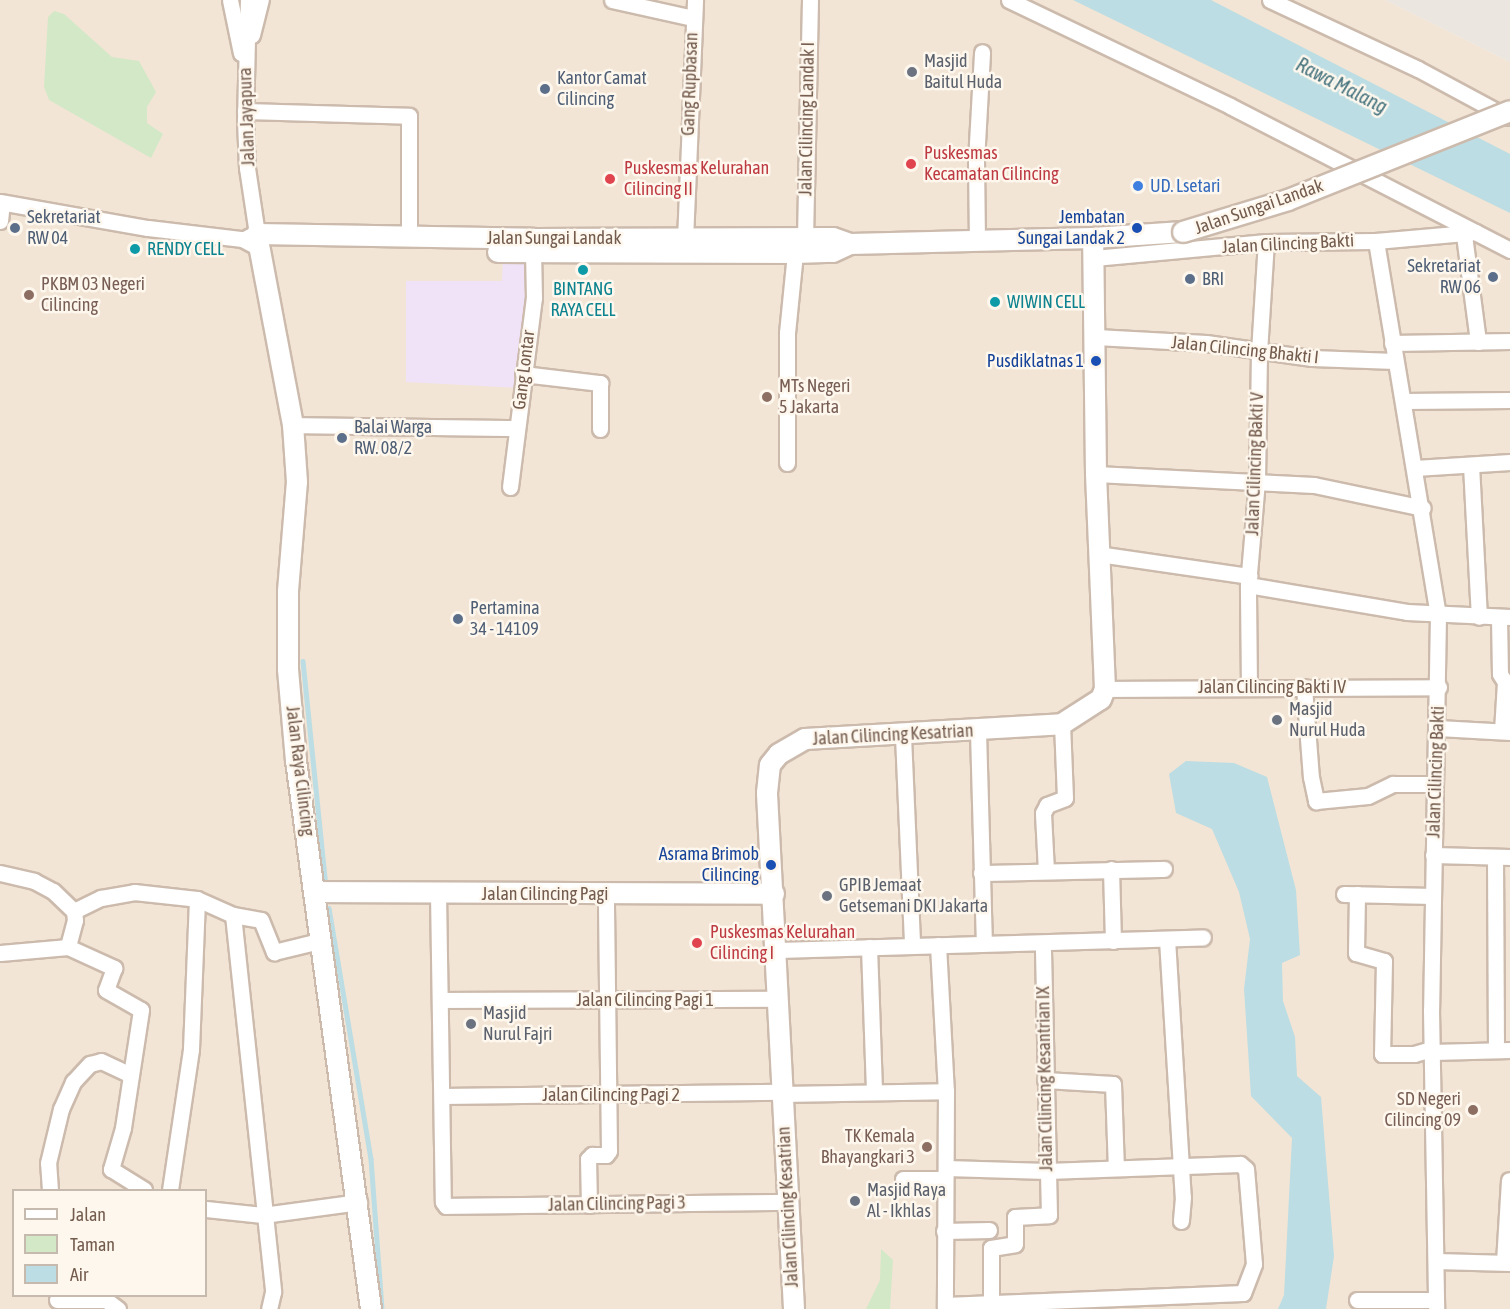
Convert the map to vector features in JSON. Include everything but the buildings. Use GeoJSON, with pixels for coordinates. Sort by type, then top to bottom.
{"type":"FeatureCollection","features":[{"type":"Feature","properties":{"kind":"street"},"geometry":{"type":"LineString","coordinates":[[230,0],[245,57]]}},
{"type":"Feature","properties":{"kind":"street","name":"Jalan Jayapura"},"geometry":{"type":"LineString","coordinates":[[248,0],[245,111],[253,240]]}},
{"type":"Feature","properties":{"kind":"street"},"geometry":{"type":"LineString","coordinates":[[245,57],[261,0]]}},
{"type":"Feature","properties":{"kind":"street"},"geometry":{"type":"LineString","coordinates":[[612,0],[693,18]]}},
{"type":"Feature","properties":{"kind":"street","name":"Gang Rupbasan"},"geometry":{"type":"LineString","coordinates":[[685,240],[695,0]]}},
{"type":"Feature","properties":{"kind":"street","name":"Jalan Cilincing Landak I"},"geometry":{"type":"LineString","coordinates":[[787,463],[787,333],[800,246],[810,0]]}},
{"type":"Feature","properties":{"kind":"street"},"geometry":{"type":"LineString","coordinates":[[1009,0],[1470,233],[1510,250]]}},
{"type":"Feature","properties":{"kind":"street"},"geometry":{"type":"LineString","coordinates":[[1270,0],[1418,69],[1510,119]]}},
{"type":"Feature","properties":{"kind":"street"},"geometry":{"type":"LineString","coordinates":[[977,242],[976,160],[982,52]]}},
{"type":"Feature","properties":{"kind":"street"},"geometry":{"type":"LineString","coordinates":[[245,111],[409,116],[410,237]]}},
{"type":"Feature","properties":{"kind":"street","name":"Jalan Sungai Landak"},"geometry":{"type":"LineString","coordinates":[[253,240],[410,237],[593,246],[800,246],[833,238],[850,244],[977,242],[1183,232],[1288,200],[1510,111]]}},
{"type":"Feature","properties":{"kind":"street"},"geometry":{"type":"LineString","coordinates":[[0,221],[1,203],[148,228],[253,240]]}},
{"type":"Feature","properties":{"kind":"street"},"geometry":{"type":"LineString","coordinates":[[1470,233],[1478,342]]}},
{"type":"Feature","properties":{"kind":"street","name":"Jalan Cilincing Bakti"},"geometry":{"type":"LineString","coordinates":[[1094,258],[1266,242],[1376,241],[1470,233]]}},
{"type":"Feature","properties":{"kind":"street"},"geometry":{"type":"LineString","coordinates":[[1093,238],[1098,554],[1105,689]]}},
{"type":"Feature","properties":{"kind":"street","name":"Jalan Sungai Landak"},"geometry":{"type":"LineString","coordinates":[[253,240],[533,252],[685,240],[800,246]]}},
{"type":"Feature","properties":{"kind":"street","name":"Jalan Raya Cilincing"},"geometry":{"type":"LineString","coordinates":[[253,240],[293,425],[297,482],[288,591],[288,669],[296,761],[359,1202],[371,1309]]}},
{"type":"Feature","properties":{"kind":"street","name":"Jalan Cilincing Bakti"},"geometry":{"type":"LineString","coordinates":[[1376,241],[1395,362],[1423,508],[1438,615],[1438,728],[1432,855],[1436,1304]]}},
{"type":"Feature","properties":{"kind":"street","name":"Jalan Cilincing Bakti V"},"geometry":{"type":"LineString","coordinates":[[1249,687],[1248,580],[1257,480],[1259,352],[1266,242]]}},
{"type":"Feature","properties":{"kind":"street","name":"Gang Lontar"},"geometry":{"type":"LineString","coordinates":[[510,486],[534,298],[533,252]]}},
{"type":"Feature","properties":{"kind":"street","name":"Jalan Cilincing Bhakti I"},"geometry":{"type":"LineString","coordinates":[[1096,337],[1206,343],[1259,352],[1395,362]]}},
{"type":"Feature","properties":{"kind":"street"},"geometry":{"type":"LineString","coordinates":[[1392,343],[1510,341]]}},
{"type":"Feature","properties":{"kind":"street"},"geometry":{"type":"LineString","coordinates":[[523,374],[600,383],[600,429]]}},
{"type":"Feature","properties":{"kind":"street"},"geometry":{"type":"LineString","coordinates":[[1403,401],[1510,400]]}},
{"type":"Feature","properties":{"kind":"street"},"geometry":{"type":"LineString","coordinates":[[293,425],[517,428]]}},
{"type":"Feature","properties":{"kind":"street"},"geometry":{"type":"LineString","coordinates":[[1415,468],[1510,462]]}},
{"type":"Feature","properties":{"kind":"street"},"geometry":{"type":"LineString","coordinates":[[1471,465],[1479,617]]}},
{"type":"Feature","properties":{"kind":"street"},"geometry":{"type":"LineString","coordinates":[[1096,474],[1257,480],[1314,485],[1423,508]]}},
{"type":"Feature","properties":{"kind":"street"},"geometry":{"type":"LineString","coordinates":[[1098,554],[1438,615],[1504,617],[1500,674],[1505,682],[1506,732],[1438,728]]}},
{"type":"Feature","properties":{"kind":"street"},"geometry":{"type":"LineString","coordinates":[[1304,687],[1311,777],[1316,801],[1368,796],[1393,784],[1434,784]]}},
{"type":"Feature","properties":{"kind":"street","name":"Jalan Cilincing Bakti IV"},"geometry":{"type":"LineString","coordinates":[[1105,689],[1439,687]]}},
{"type":"Feature","properties":{"kind":"street","name":"Jalan Cilincing Kesatrian"},"geometry":{"type":"LineString","coordinates":[[794,1309],[781,1093],[777,950],[767,778],[779,754],[805,739],[822,736],[903,736],[1062,724],[1096,703],[1105,689]]}},
{"type":"Feature","properties":{"kind":"street"},"geometry":{"type":"LineString","coordinates":[[1046,871],[1043,813],[1047,805],[1065,798],[1062,724]]}},
{"type":"Feature","properties":{"kind":"street"},"geometry":{"type":"LineString","coordinates":[[978,731],[984,943]]}},
{"type":"Feature","properties":{"kind":"street"},"geometry":{"type":"LineString","coordinates":[[903,736],[912,946]]}},
{"type":"Feature","properties":{"kind":"street"},"geometry":{"type":"LineString","coordinates":[[1432,855],[1503,857],[1503,1050],[1432,1050],[1414,1054],[1382,1054],[1384,961],[1356,953],[1350,894],[1432,896]]}},
{"type":"Feature","properties":{"kind":"street"},"geometry":{"type":"LineString","coordinates":[[1111,869],[1113,941]]}},
{"type":"Feature","properties":{"kind":"street"},"geometry":{"type":"LineString","coordinates":[[981,873],[1164,869]]}},
{"type":"Feature","properties":{"kind":"street"},"geometry":{"type":"LineString","coordinates":[[0,873],[34,881],[74,910]]}},
{"type":"Feature","properties":{"kind":"street"},"geometry":{"type":"LineString","coordinates":[[74,910],[101,898],[134,892],[197,899],[233,915],[261,920],[274,952],[320,941]]}},
{"type":"Feature","properties":{"kind":"street","name":"Jalan Cilincing Pagi"},"geometry":{"type":"LineString","coordinates":[[315,892],[774,894]]}},
{"type":"Feature","properties":{"kind":"street"},"geometry":{"type":"LineString","coordinates":[[438,893],[442,1095]]}},
{"type":"Feature","properties":{"kind":"street"},"geometry":{"type":"LineString","coordinates":[[589,1204],[588,1159],[592,1155],[606,1155],[609,1150],[606,894]]}},
{"type":"Feature","properties":{"kind":"street"},"geometry":{"type":"LineString","coordinates":[[170,1189],[191,1049],[197,899]]}},
{"type":"Feature","properties":{"kind":"street"},"geometry":{"type":"LineString","coordinates":[[68,947],[74,910]]}},
{"type":"Feature","properties":{"kind":"street"},"geometry":{"type":"LineString","coordinates":[[233,915],[263,1215],[273,1292],[270,1309]]}},
{"type":"Feature","properties":{"kind":"street"},"geometry":{"type":"LineString","coordinates":[[777,950],[1203,937]]}},
{"type":"Feature","properties":{"kind":"street"},"geometry":{"type":"LineString","coordinates":[[1167,939],[1181,1221]]}},
{"type":"Feature","properties":{"kind":"street","name":"Jalan Cilincing Kesantrian IX"},"geometry":{"type":"LineString","coordinates":[[991,1302],[991,1248],[1015,1244],[1016,1217],[1049,1215],[1043,943]]}},
{"type":"Feature","properties":{"kind":"street"},"geometry":{"type":"LineString","coordinates":[[903,1179],[945,1173],[1244,1165],[1254,1264],[1243,1293],[991,1302],[945,1307],[944,1231],[945,1173],[946,1091],[938,945]]}},
{"type":"Feature","properties":{"kind":"street"},"geometry":{"type":"LineString","coordinates":[[0,953],[68,947],[114,969],[106,990],[141,1010],[123,1128],[111,1165],[112,1172],[124,1186]]}},
{"type":"Feature","properties":{"kind":"street"},"geometry":{"type":"LineString","coordinates":[[869,948],[874,1092]]}},
{"type":"Feature","properties":{"kind":"street","name":"Jalan Cilincing Pagi 1"},"geometry":{"type":"LineString","coordinates":[[440,1000],[778,999]]}},
{"type":"Feature","properties":{"kind":"street"},"geometry":{"type":"LineString","coordinates":[[50,1189],[48,1163],[61,1109],[73,1082],[90,1064],[101,1061],[131,1075]]}},
{"type":"Feature","properties":{"kind":"street"},"geometry":{"type":"LineString","coordinates":[[1045,1080],[1113,1084],[1116,1168]]}},
{"type":"Feature","properties":{"kind":"street","name":"Jalan Cilincing Pagi 2"},"geometry":{"type":"LineString","coordinates":[[442,1095],[609,1097],[946,1091]]}},
{"type":"Feature","properties":{"kind":"street","name":"Jalan Cilincing Pagi 3"},"geometry":{"type":"LineString","coordinates":[[442,1095],[443,1202],[446,1206],[787,1202]]}},
{"type":"Feature","properties":{"kind":"street"},"geometry":{"type":"LineString","coordinates":[[1436,1261],[1507,1262],[1509,1180]]}},
{"type":"Feature","properties":{"kind":"street"},"geometry":{"type":"LineString","coordinates":[[207,1209],[263,1215],[359,1202]]}},
{"type":"Feature","properties":{"kind":"street"},"geometry":{"type":"LineString","coordinates":[[944,1231],[989,1230]]}},
{"type":"Feature","properties":{"kind":"street"},"geometry":{"type":"LineString","coordinates":[[1357,1300],[1436,1304]]}},
{"type":"Feature","properties":{"kind":"street"},"geometry":{"type":"LineString","coordinates":[[57,1301],[110,1302]]}},
{"type":"Feature","properties":{"kind":"shaded area"},"geometry":{"type":"Polygon","coordinates":[[[0,0],[1385,0],[1510,62],[1510,1309],[0,1309],[0,0]]]}},
{"type":"Feature","properties":{"kind":"shaded area"},"geometry":{"type":"Polygon","coordinates":[[[1385,0],[1510,0],[1510,62],[1385,0]]]}},
{"type":"Feature","properties":{"kind":"shaded area"},"geometry":{"type":"Polygon","coordinates":[[[503,254],[531,255],[519,388],[406,382],[406,281],[502,281],[503,254]]]}},
{"type":"Feature","properties":{"kind":"green space"},"geometry":{"type":"Polygon","coordinates":[[[54,11],[64,14],[112,57],[139,61],[156,92],[147,107],[147,123],[163,134],[151,158],[49,100],[44,87],[48,17],[54,11]]]}},
{"type":"Feature","properties":{"kind":"green space"},"geometry":{"type":"Polygon","coordinates":[[[881,1249],[893,1260],[890,1309],[866,1309],[880,1280],[881,1249]]]}},
{"type":"Feature","properties":{"kind":"water","name":"Rawa Malang"},"geometry":{"type":"Polygon","coordinates":[[[1073,0],[1211,0],[1510,154],[1510,213],[1073,0]]]}},
{"type":"Feature","properties":{"kind":"water"},"geometry":{"type":"Polygon","coordinates":[[[1186,761],[1234,763],[1267,777],[1296,890],[1300,955],[1282,963],[1283,1001],[1295,1037],[1297,1076],[1321,1097],[1334,1256],[1326,1309],[1278,1309],[1284,1295],[1292,1138],[1251,1096],[1244,989],[1250,939],[1239,892],[1212,829],[1176,813],[1169,774],[1186,761]]]}},
{"type":"Feature","properties":{"kind":"waterway"},"geometry":{"type":"LineString","coordinates":[[303,661],[326,887]]}},
{"type":"Feature","properties":{"kind":"waterway"},"geometry":{"type":"LineString","coordinates":[[329,908],[371,1159],[382,1309]]}},
{"type":"Feature","properties":{"kind":"place","name":"Masjid Baitul Huda"},"geometry":{"type":"Point","coordinates":[912,72]}},
{"type":"Feature","properties":{"kind":"place","name":"Kantor Camat Cilincing"},"geometry":{"type":"Point","coordinates":[545,89]}},
{"type":"Feature","properties":{"kind":"place","name":"Puskesmas Kecamatan Cilincing"},"geometry":{"type":"Point","coordinates":[911,164]}},
{"type":"Feature","properties":{"kind":"place","name":"Puskesmas Kelurahan Cilincing II"},"geometry":{"type":"Point","coordinates":[610,179]}},
{"type":"Feature","properties":{"kind":"place","name":"UD. Lsetari"},"geometry":{"type":"Point","coordinates":[1138,186]}},
{"type":"Feature","properties":{"kind":"place","name":"Sekretariat RW 04"},"geometry":{"type":"Point","coordinates":[15,228]}},
{"type":"Feature","properties":{"kind":"place","name":"Jembatan Sungai Landak 2"},"geometry":{"type":"Point","coordinates":[1137,228]}},
{"type":"Feature","properties":{"kind":"place","name":"RENDY CELL"},"geometry":{"type":"Point","coordinates":[135,249]}},
{"type":"Feature","properties":{"kind":"place","name":"BINTANG RAYA CELL"},"geometry":{"type":"Point","coordinates":[583,270]}},
{"type":"Feature","properties":{"kind":"place","name":"Sekretariat RW 06"},"geometry":{"type":"Point","coordinates":[1493,277]}},
{"type":"Feature","properties":{"kind":"place","name":"BRI"},"geometry":{"type":"Point","coordinates":[1190,279]}},
{"type":"Feature","properties":{"kind":"place","name":"PKBM 03 Negeri Cilincing"},"geometry":{"type":"Point","coordinates":[29,295]}},
{"type":"Feature","properties":{"kind":"place","name":"WIWIN CELL"},"geometry":{"type":"Point","coordinates":[995,302]}},
{"type":"Feature","properties":{"kind":"place","name":"Pusdiklatnas 1"},"geometry":{"type":"Point","coordinates":[1096,361]}},
{"type":"Feature","properties":{"kind":"place","name":"MTs Negeri 5 Jakarta"},"geometry":{"type":"Point","coordinates":[767,397]}},
{"type":"Feature","properties":{"kind":"place","name":"Balai Warga RW. 08/2"},"geometry":{"type":"Point","coordinates":[342,438]}},
{"type":"Feature","properties":{"kind":"place","name":"Pertamina 34 - 14109"},"geometry":{"type":"Point","coordinates":[458,619]}},
{"type":"Feature","properties":{"kind":"place","name":"Masjid Nurul Huda"},"geometry":{"type":"Point","coordinates":[1277,720]}},
{"type":"Feature","properties":{"kind":"place","name":"Asrama Brimob Cilincing"},"geometry":{"type":"Point","coordinates":[771,865]}},
{"type":"Feature","properties":{"kind":"place","name":"GPIB Jemaat Getsemani DKI Jakarta"},"geometry":{"type":"Point","coordinates":[827,896]}},
{"type":"Feature","properties":{"kind":"place","name":"Puskesmas Kelurahan Cilincing I"},"geometry":{"type":"Point","coordinates":[697,943]}},
{"type":"Feature","properties":{"kind":"place","name":"Masjid Nurul Fajri"},"geometry":{"type":"Point","coordinates":[471,1024]}},
{"type":"Feature","properties":{"kind":"place","name":"SD Negeri Cilincing 09"},"geometry":{"type":"Point","coordinates":[1473,1110]}},
{"type":"Feature","properties":{"kind":"place","name":"TK Kemala Bhayangkari 3"},"geometry":{"type":"Point","coordinates":[927,1147]}},
{"type":"Feature","properties":{"kind":"place","name":"Masjid Raya Al - Ikhlas"},"geometry":{"type":"Point","coordinates":[855,1201]}}]}
